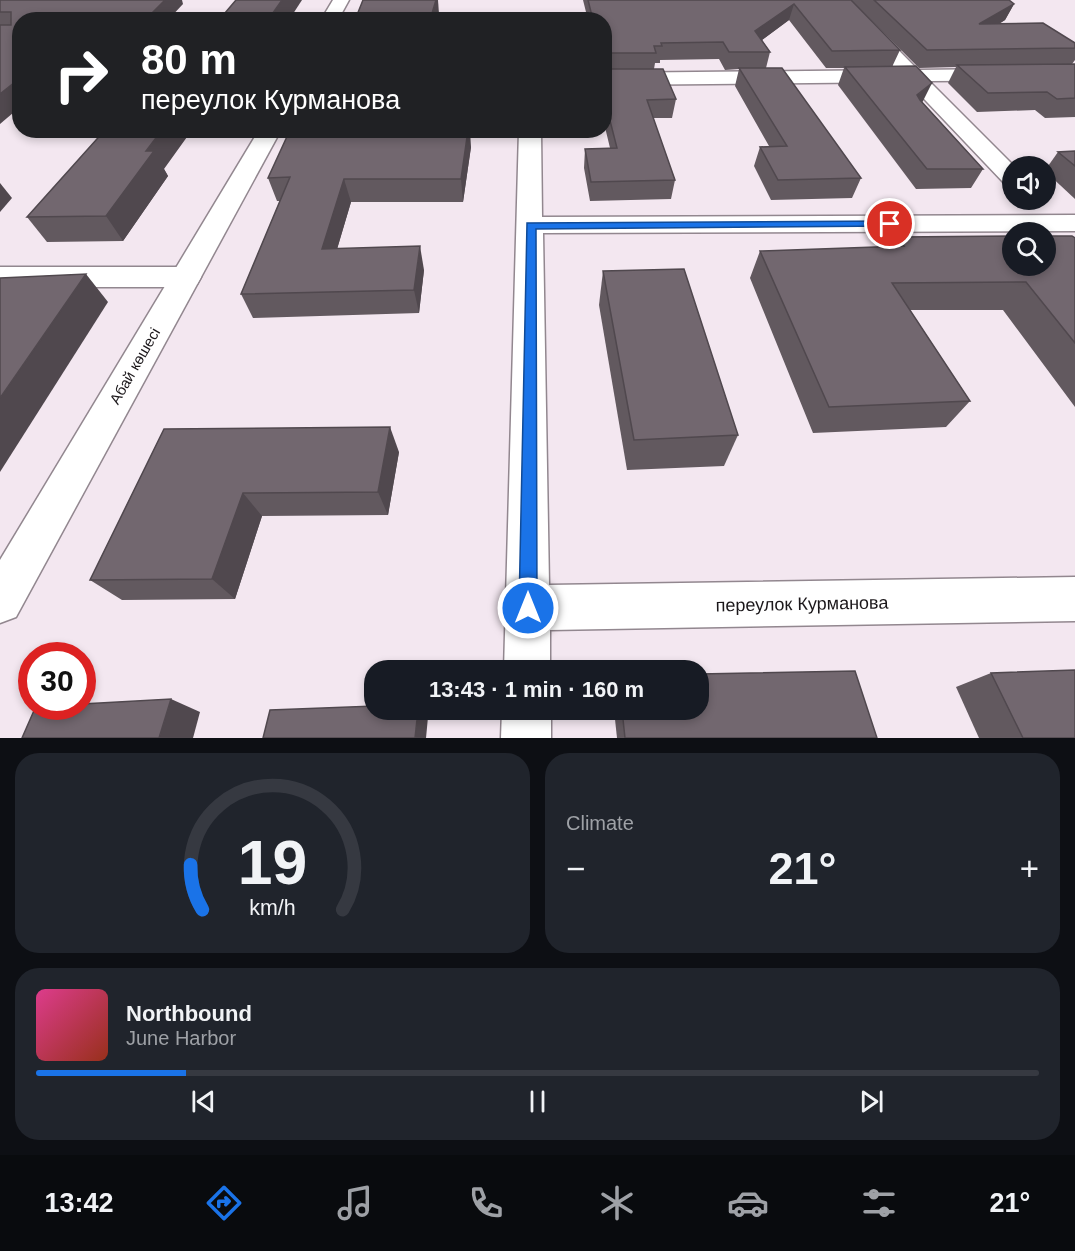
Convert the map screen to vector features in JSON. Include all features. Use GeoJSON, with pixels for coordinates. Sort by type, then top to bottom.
{"type":"FeatureCollection","features":[{"type":"Feature","properties":{"kind":"street"},"geometry":{"type":"LineString","coordinates":[[840,0],[1002,168]]}},
{"type":"Feature","properties":{"kind":"street"},"geometry":{"type":"LineString","coordinates":[[612,79],[1075,74]]}},
{"type":"Feature","properties":{"kind":"street","name":"Абай көшесі"},"geometry":{"type":"LineString","coordinates":[[0,601],[265,138]]}},
{"type":"Feature","properties":{"kind":"street"},"geometry":{"type":"LineString","coordinates":[[527,660],[530,138]]}},
{"type":"Feature","properties":{"kind":"street"},"geometry":{"type":"LineString","coordinates":[[1048,210],[1066,223],[1075,242]]}},
{"type":"Feature","properties":{"kind":"street"},"geometry":{"type":"LineString","coordinates":[[531,225],[1066,223]]}},
{"type":"Feature","properties":{"kind":"street"},"geometry":{"type":"LineString","coordinates":[[0,277],[187,277]]}},
{"type":"Feature","properties":{"kind":"street","name":"переулок Курманова"},"geometry":{"type":"LineString","coordinates":[[528,608],[1075,599]]}},
{"type":"Feature","properties":{"kind":"street"},"geometry":{"type":"LineString","coordinates":[[526,738],[527,720]]}},
{"type":"Feature","properties":{"kind":"building"},"geometry":{"type":"Polygon","coordinates":[[[0,0],[165,0],[153,12],[12,12],[12,84],[0,94],[0,25],[11,25],[11,12],[0,12],[0,0]]]}},
{"type":"Feature","properties":{"kind":"building"},"geometry":{"type":"Polygon","coordinates":[[[236,0],[282,0],[274,12],[226,12],[236,0]]]}},
{"type":"Feature","properties":{"kind":"building"},"geometry":{"type":"Polygon","coordinates":[[[363,0],[436,0],[432,12],[358,12],[363,0]]]}},
{"type":"Feature","properties":{"kind":"building"},"geometry":{"type":"Polygon","coordinates":[[[588,0],[851,0],[900,50],[832,51],[794,4],[755,31],[770,52],[729,52],[723,42],[661,43],[662,46],[654,46],[656,53],[612,53],[612,12],[591,12],[588,0]]]}},
{"type":"Feature","properties":{"kind":"building"},"geometry":{"type":"Polygon","coordinates":[[[874,0],[1009,0],[1014,4],[979,24],[1043,23],[1075,43],[1075,48],[927,50],[874,0]]]}},
{"type":"Feature","properties":{"kind":"building"},"geometry":{"type":"Polygon","coordinates":[[[1075,64],[1075,98],[1057,99],[1047,92],[988,93],[957,65],[1075,64]]]}},
{"type":"Feature","properties":{"kind":"building"},"geometry":{"type":"Polygon","coordinates":[[[916,66],[932,83],[917,95],[920,100],[983,169],[927,169],[845,67],[916,66]]]}},
{"type":"Feature","properties":{"kind":"building"},"geometry":{"type":"Polygon","coordinates":[[[739,68],[782,68],[861,178],[778,180],[760,147],[787,146],[739,68]]]}},
{"type":"Feature","properties":{"kind":"building"},"geometry":{"type":"Polygon","coordinates":[[[612,69],[663,69],[676,99],[647,100],[675,180],[591,182],[585,149],[617,148],[612,128],[612,69]]]}},
{"type":"Feature","properties":{"kind":"building"},"geometry":{"type":"Polygon","coordinates":[[[98,138],[156,138],[146,151],[154,151],[106,216],[27,217],[98,138]]]}},
{"type":"Feature","properties":{"kind":"building"},"geometry":{"type":"Polygon","coordinates":[[[286,138],[467,138],[461,179],[344,179],[322,249],[420,246],[414,290],[241,294],[290,177],[268,178],[286,138]]]}},
{"type":"Feature","properties":{"kind":"building"},"geometry":{"type":"Polygon","coordinates":[[[1075,151],[1075,166],[1058,152],[1075,151]]]}},
{"type":"Feature","properties":{"kind":"building"},"geometry":{"type":"Polygon","coordinates":[[[1002,236],[1002,276],[1056,276],[1056,236],[1072,236],[1075,238],[1075,343],[1026,282],[892,283],[970,401],[829,407],[760,251],[904,246],[898,237],[1002,236]]]}},
{"type":"Feature","properties":{"kind":"building"},"geometry":{"type":"Polygon","coordinates":[[[684,269],[738,435],[634,440],[603,271],[684,269]]]}},
{"type":"Feature","properties":{"kind":"building"},"geometry":{"type":"Polygon","coordinates":[[[86,274],[0,398],[0,278],[86,274]]]}},
{"type":"Feature","properties":{"kind":"building"},"geometry":{"type":"Polygon","coordinates":[[[390,427],[378,492],[243,493],[212,579],[90,580],[164,429],[390,427]]]}},
{"type":"Feature","properties":{"kind":"building"},"geometry":{"type":"Polygon","coordinates":[[[1075,670],[1075,738],[1023,738],[991,673],[1075,670]]]}},
{"type":"Feature","properties":{"kind":"building"},"geometry":{"type":"Polygon","coordinates":[[[855,671],[877,738],[625,738],[623,720],[709,720],[709,674],[855,671]]]}},
{"type":"Feature","properties":{"kind":"building"},"geometry":{"type":"Polygon","coordinates":[[[171,699],[159,738],[22,738],[30,720],[96,720],[96,703],[171,699]]]}},
{"type":"Feature","properties":{"kind":"building"},"geometry":{"type":"Polygon","coordinates":[[[364,706],[364,720],[417,720],[415,738],[263,738],[270,710],[364,706]]]}},
{"type":"Feature","properties":{"kind":"route"},"geometry":{"type":"LineString","coordinates":[[528,608],[531,225],[890,224]]}}]}
